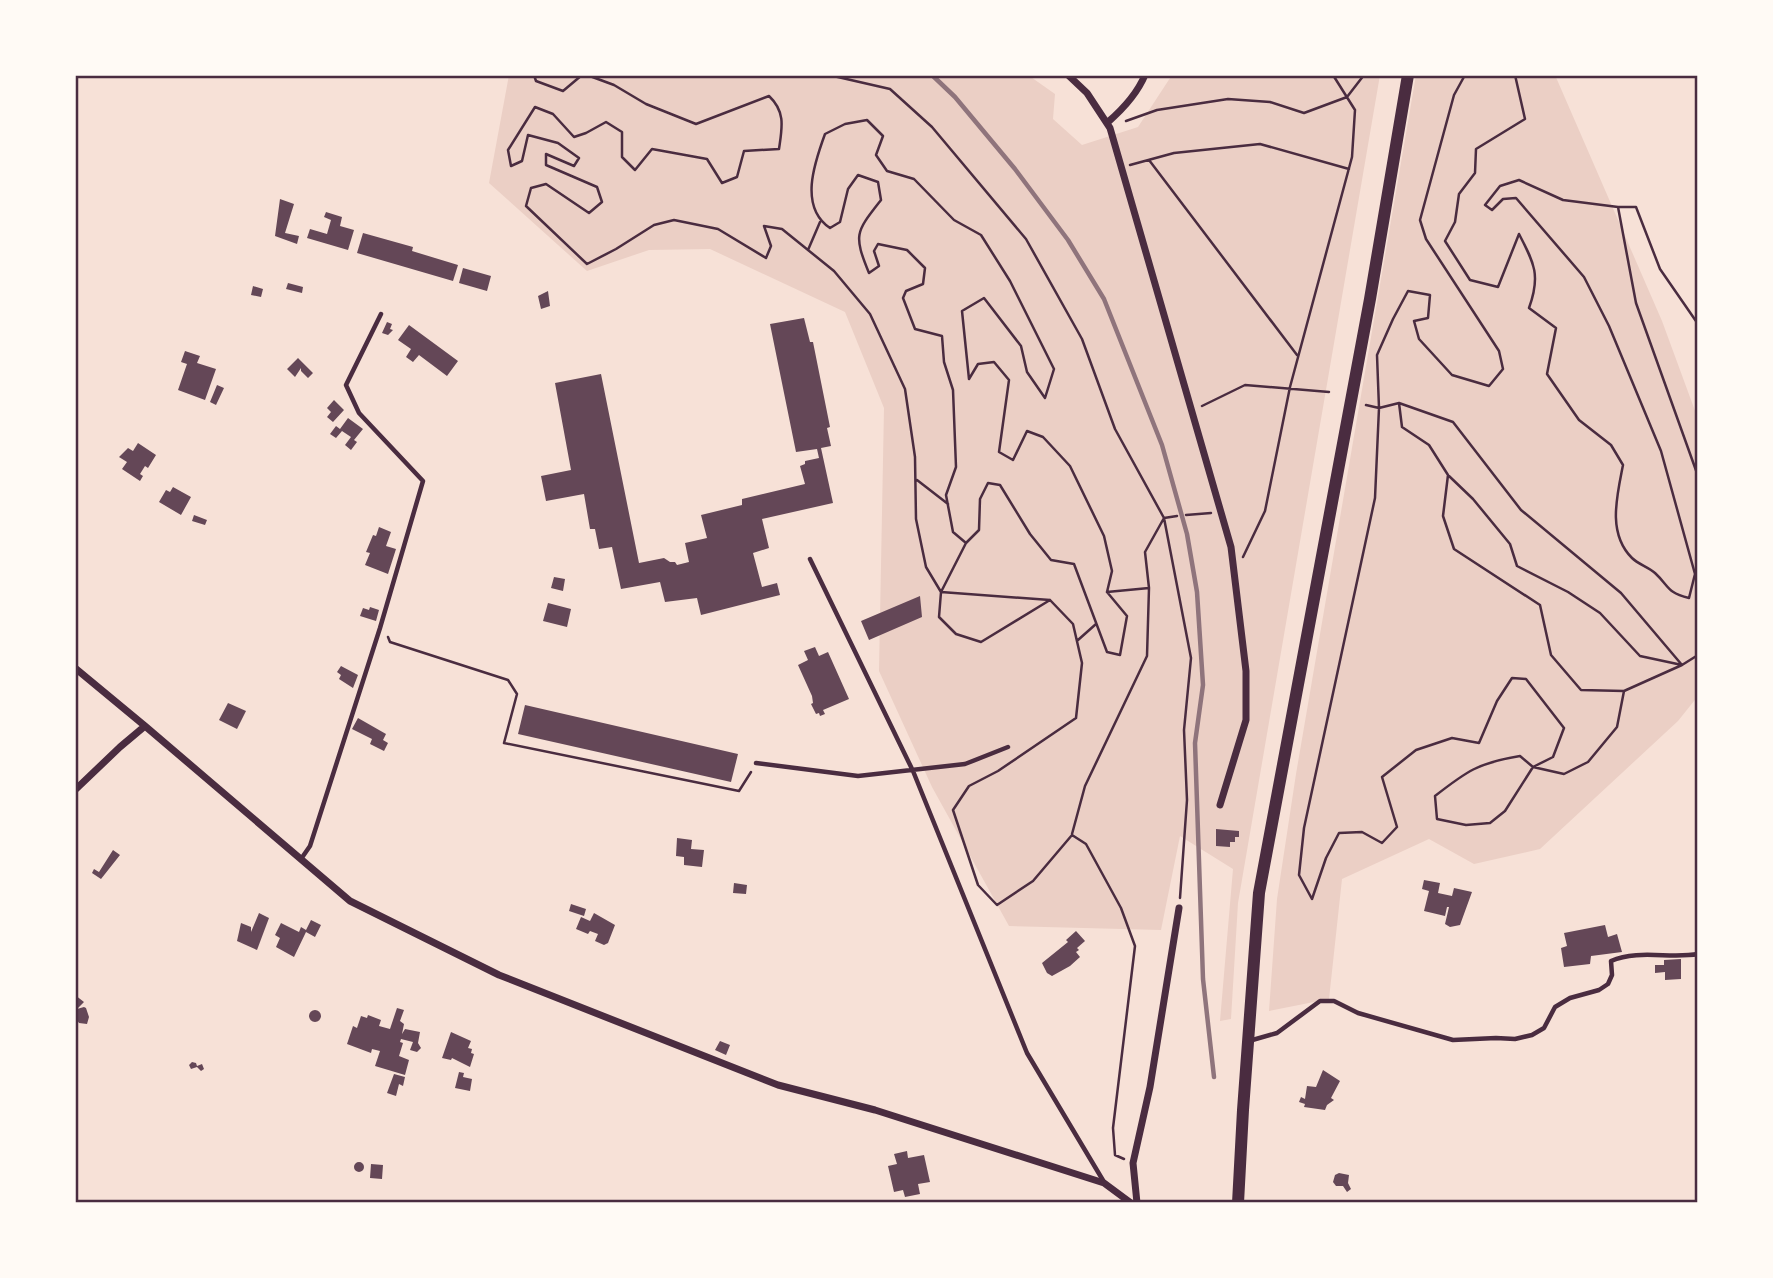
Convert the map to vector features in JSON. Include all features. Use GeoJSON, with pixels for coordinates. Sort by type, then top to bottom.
{"type":"FeatureCollection","features":[{"type":"Feature","properties":{"kind":"main road"},"geometry":{"type":"LineString","coordinates":[[1238,1203],[1259,893],[1365,326],[1408,75]]}},
{"type":"Feature","properties":{"kind":"street"},"geometry":{"type":"LineString","coordinates":[[1068,75],[1087,93],[1109,125],[1231,547],[1246,671],[1246,720],[1220,805]]}},
{"type":"Feature","properties":{"kind":"street"},"geometry":{"type":"LineString","coordinates":[[1109,125],[1141,85],[1145,75]]}},
{"type":"Feature","properties":{"kind":"street"},"geometry":{"type":"LineString","coordinates":[[75,668],[350,901],[499,975],[665,1042],[778,1085],[875,1110],[1104,1183],[1131,1203]]}},
{"type":"Feature","properties":{"kind":"street"},"geometry":{"type":"LineString","coordinates":[[75,790],[145,726]]}},
{"type":"Feature","properties":{"kind":"street"},"geometry":{"type":"LineString","coordinates":[[1137,1203],[1133,1163],[1150,1087],[1179,908]]}},
{"type":"Feature","properties":{"kind":"lane"},"geometry":{"type":"LineString","coordinates":[[301,859],[310,846],[380,628],[423,481],[359,413],[346,385],[381,314]]}},
{"type":"Feature","properties":{"kind":"lane"},"geometry":{"type":"LineString","coordinates":[[810,559],[913,771],[1027,1054],[1104,1183]]}},
{"type":"Feature","properties":{"kind":"lane"},"geometry":{"type":"LineString","coordinates":[[756,763],[858,776],[965,764],[1008,747]]}},
{"type":"Feature","properties":{"kind":"lane"},"geometry":{"type":"LineString","coordinates":[[1249,1041],[1277,1032],[1320,1001],[1334,1001],[1358,1013],[1452,1040],[1515,1039],[1532,1035],[1544,1028],[1555,1007],[1562,1002],[1599,990],[1608,984],[1612,975],[1611,961],[1656,954],[1680,957],[1698,954]]}},
{"type":"Feature","properties":{"kind":"path"},"geometry":{"type":"LineString","coordinates":[[534,75],[536,81],[563,91],[582,75]]}},
{"type":"Feature","properties":{"kind":"path"},"geometry":{"type":"LineString","coordinates":[[587,75],[614,85],[646,104],[696,124],[769,96],[779,105],[783,118],[779,149],[744,151],[737,177],[722,183],[707,159],[652,149],[635,170],[622,157],[622,132],[606,122],[574,137],[552,114],[535,107],[508,150],[511,166],[522,162],[528,135],[558,143],[579,158],[574,166],[546,154],[546,164],[597,187],[601,202],[589,212],[547,184],[531,188],[526,206],[587,264],[654,225],[674,220],[718,229],[765,258],[771,246],[764,226],[782,229],[834,271],[870,314],[905,389],[915,457],[916,519],[926,566],[941,592]]}},
{"type":"Feature","properties":{"kind":"path"},"geometry":{"type":"LineString","coordinates":[[829,75],[890,89],[932,127],[1026,239],[1082,339],[1115,429],[1164,518],[1191,657],[1184,730],[1187,800],[1179,908]]}},
{"type":"Feature","properties":{"kind":"path"},"geometry":{"type":"LineString","coordinates":[[1235,575],[1265,511],[1290,387],[1352,158],[1355,110],[1333,75]]}},
{"type":"Feature","properties":{"kind":"path"},"geometry":{"type":"LineString","coordinates":[[1109,125],[1157,110],[1228,99],[1270,102],[1304,113],[1347,97],[1364,75]]}},
{"type":"Feature","properties":{"kind":"path"},"geometry":{"type":"LineString","coordinates":[[1465,75],[1454,95],[1420,220],[1426,239],[1499,351],[1503,369],[1489,386],[1451,375],[1419,339],[1415,321],[1428,318],[1430,295],[1408,291],[1377,355],[1379,408],[1375,498],[1304,828],[1300,875],[1312,899],[1326,858],[1339,833],[1362,832],[1382,843],[1397,827],[1382,777],[1416,750],[1451,738],[1479,743],[1497,701],[1511,678],[1526,679],[1564,728],[1553,757],[1533,767],[1505,811],[1490,822],[1465,825],[1437,819],[1435,796],[1470,770],[1497,760],[1520,756],[1533,767],[1564,774],[1588,762],[1617,727],[1625,691]]}},
{"type":"Feature","properties":{"kind":"path"},"geometry":{"type":"LineString","coordinates":[[1515,75],[1525,119],[1476,149],[1475,173],[1459,194],[1455,222],[1445,241],[1470,279],[1498,287],[1519,234],[1534,262],[1536,288],[1530,308],[1556,328],[1547,374],[1579,419],[1611,445],[1623,465],[1615,506],[1619,540],[1632,558],[1654,573],[1672,593],[1689,598],[1695,574],[1661,451],[1609,326],[1584,277],[1516,198],[1503,199],[1492,210],[1485,205],[1500,186],[1519,180],[1563,200],[1636,208],[1660,269],[1698,324]]}},
{"type":"Feature","properties":{"kind":"path"},"geometry":{"type":"LineString","coordinates":[[966,544],[953,532],[946,495],[956,467],[953,390],[944,362],[942,337],[915,329],[903,298],[906,291],[923,284],[925,268],[907,250],[878,244],[874,251],[880,266],[869,273],[858,247],[861,226],[881,200],[878,182],[858,175],[848,189],[840,222],[830,228],[820,222],[811,200],[814,163],[825,134],[845,124],[867,120],[883,136],[876,155],[887,172],[914,179],[954,220],[981,235],[1010,281],[1054,369],[1045,398],[1027,372],[1021,346],[984,298],[962,311],[969,379],[978,364],[994,362],[1009,380],[999,452],[1013,460],[1027,431],[1043,438],[1070,466],[1104,536],[1112,571],[1107,592]]}},
{"type":"Feature","properties":{"kind":"path"},"geometry":{"type":"LineString","coordinates":[[1122,167],[1174,153],[1259,144],[1349,169]]}},
{"type":"Feature","properties":{"kind":"path"},"geometry":{"type":"LineString","coordinates":[[1149,160],[1298,357]]}},
{"type":"Feature","properties":{"kind":"path"},"geometry":{"type":"LineString","coordinates":[[1618,208],[1636,303],[1698,476]]}},
{"type":"Feature","properties":{"kind":"path"},"geometry":{"type":"LineString","coordinates":[[808,250],[820,222]]}},
{"type":"Feature","properties":{"kind":"path"},"geometry":{"type":"LineString","coordinates":[[1192,411],[1245,384],[1329,392]]}},
{"type":"Feature","properties":{"kind":"path"},"geometry":{"type":"LineString","coordinates":[[1399,403],[1402,427],[1429,445],[1448,475],[1510,544],[1517,566],[1569,592],[1600,613],[1640,656],[1682,665]]}},
{"type":"Feature","properties":{"kind":"path"},"geometry":{"type":"LineString","coordinates":[[1366,405],[1379,408],[1399,403],[1453,422],[1521,510],[1622,593],[1682,665]]}},
{"type":"Feature","properties":{"kind":"path"},"geometry":{"type":"LineString","coordinates":[[1448,475],[1443,516],[1454,550],[1540,605],[1551,655],[1581,690],[1625,691],[1698,655]]}},
{"type":"Feature","properties":{"kind":"path"},"geometry":{"type":"LineString","coordinates":[[916,479],[948,504]]}},
{"type":"Feature","properties":{"kind":"path"},"geometry":{"type":"LineString","coordinates":[[1050,600],[981,642],[956,634],[939,617],[941,592],[966,544],[979,530],[980,499],[988,482],[1000,485],[1030,534],[1051,560],[1074,564],[1107,652],[1120,655],[1126,616],[1107,592]]}},
{"type":"Feature","properties":{"kind":"path"},"geometry":{"type":"LineString","coordinates":[[1186,515],[1222,512]]}},
{"type":"Feature","properties":{"kind":"path"},"geometry":{"type":"LineString","coordinates":[[1164,518],[1177,516]]}},
{"type":"Feature","properties":{"kind":"path"},"geometry":{"type":"LineString","coordinates":[[941,592],[1050,600],[1073,624],[1082,663],[1076,718],[1008,765],[969,786],[953,810],[978,885],[998,905],[1033,881],[1072,835],[1085,786],[1147,656],[1149,588],[1145,552],[1164,518]]}},
{"type":"Feature","properties":{"kind":"path"},"geometry":{"type":"LineString","coordinates":[[1107,592],[1149,588]]}},
{"type":"Feature","properties":{"kind":"path"},"geometry":{"type":"LineString","coordinates":[[1077,641],[1096,624]]}},
{"type":"Feature","properties":{"kind":"path"},"geometry":{"type":"LineString","coordinates":[[380,628],[387,633],[390,642],[508,680],[517,694],[505,743],[739,791],[756,763]]}},
{"type":"Feature","properties":{"kind":"path"},"geometry":{"type":"LineString","coordinates":[[1072,835],[1086,844],[1121,908],[1135,946],[1113,1128],[1115,1154],[1133,1163]]}},
{"type":"Feature","properties":{"kind":"shaded area"},"geometry":{"type":"Polygon","coordinates":[[[509,75],[1028,75],[1055,94],[1053,119],[1082,145],[1138,127],[1172,75],[1380,75],[1238,903],[1231,1019],[1220,1021],[1233,869],[1180,836],[1161,930],[1009,926],[932,787],[879,671],[884,408],[845,312],[710,249],[649,250],[587,271],[489,183],[509,75]]]}},
{"type":"Feature","properties":{"kind":"shaded area"},"geometry":{"type":"Polygon","coordinates":[[[1416,75],[1555,75],[1662,321],[1698,419],[1698,696],[1678,721],[1540,849],[1474,864],[1429,839],[1342,879],[1329,999],[1269,1011],[1277,899],[1296,774],[1416,75]]]}},
{"type":"Feature","properties":{"kind":"building"},"geometry":{"type":"Polygon","coordinates":[[[280,199],[294,204],[285,233],[299,236],[297,244],[275,236],[280,199]]]}},
{"type":"Feature","properties":{"kind":"building"},"geometry":{"type":"Polygon","coordinates":[[[326,212],[342,217],[340,226],[354,230],[348,250],[307,238],[310,229],[327,234],[331,220],[324,217],[326,212]]]}},
{"type":"Feature","properties":{"kind":"building"},"geometry":{"type":"Polygon","coordinates":[[[363,233],[413,247],[412,251],[458,265],[453,281],[357,253],[363,233]]]}},
{"type":"Feature","properties":{"kind":"building"},"geometry":{"type":"Polygon","coordinates":[[[463,268],[491,276],[487,291],[459,283],[463,268]]]}},
{"type":"Feature","properties":{"kind":"building"},"geometry":{"type":"Polygon","coordinates":[[[288,283],[303,287],[302,293],[286,289],[288,283]]]}},
{"type":"Feature","properties":{"kind":"building"},"geometry":{"type":"Polygon","coordinates":[[[253,286],[263,289],[261,297],[251,295],[253,286]]]}},
{"type":"Feature","properties":{"kind":"building"},"geometry":{"type":"Polygon","coordinates":[[[548,291],[550,306],[541,309],[538,296],[548,291]]]}},
{"type":"Feature","properties":{"kind":"building"},"geometry":{"type":"Polygon","coordinates":[[[804,318],[810,342],[813,342],[830,427],[827,428],[831,446],[821,448],[833,503],[762,519],[769,548],[753,553],[762,587],[777,583],[780,595],[701,615],[697,598],[665,602],[660,582],[621,589],[612,547],[599,549],[595,529],[590,529],[584,494],[546,501],[541,476],[571,470],[555,383],[601,374],[639,563],[664,558],[677,565],[689,562],[685,543],[707,538],[701,515],[742,505],[742,499],[805,484],[800,466],[805,464],[805,461],[819,458],[817,449],[796,452],[770,324],[804,318]]]}},
{"type":"Feature","properties":{"kind":"building"},"geometry":{"type":"Polygon","coordinates":[[[387,322],[392,324],[390,329],[393,330],[388,335],[382,333],[387,322]]]}},
{"type":"Feature","properties":{"kind":"building"},"geometry":{"type":"Polygon","coordinates":[[[409,325],[458,361],[447,376],[419,355],[413,362],[406,357],[411,349],[398,340],[409,325]]]}},
{"type":"Feature","properties":{"kind":"building"},"geometry":{"type":"Polygon","coordinates":[[[185,351],[200,356],[197,363],[216,369],[205,400],[178,390],[187,364],[181,362],[185,351]]]}},
{"type":"Feature","properties":{"kind":"building"},"geometry":{"type":"Polygon","coordinates":[[[298,358],[313,373],[308,378],[301,368],[295,377],[287,369],[298,358]]]}},
{"type":"Feature","properties":{"kind":"building"},"geometry":{"type":"Polygon","coordinates":[[[217,385],[224,388],[216,405],[210,402],[217,385]]]}},
{"type":"Feature","properties":{"kind":"building"},"geometry":{"type":"Polygon","coordinates":[[[334,400],[344,410],[333,422],[327,417],[331,412],[327,408],[334,400]]]}},
{"type":"Feature","properties":{"kind":"building"},"geometry":{"type":"Polygon","coordinates":[[[348,418],[363,429],[354,440],[357,442],[351,450],[345,445],[351,437],[342,431],[336,438],[330,434],[336,426],[340,429],[348,418]]]}},
{"type":"Feature","properties":{"kind":"building"},"geometry":{"type":"Polygon","coordinates":[[[138,443],[156,455],[148,468],[145,466],[140,474],[143,476],[140,481],[122,469],[127,462],[119,457],[128,448],[133,451],[138,443]]]}},
{"type":"Feature","properties":{"kind":"building"},"geometry":{"type":"Polygon","coordinates":[[[173,487],[191,497],[181,515],[159,502],[166,490],[170,492],[173,487]]]}},
{"type":"Feature","properties":{"kind":"building"},"geometry":{"type":"Polygon","coordinates":[[[194,515],[207,520],[205,525],[192,521],[194,515]]]}},
{"type":"Feature","properties":{"kind":"building"},"geometry":{"type":"Polygon","coordinates":[[[379,527],[391,532],[386,546],[396,549],[388,574],[365,565],[370,553],[366,552],[379,527]]]}},
{"type":"Feature","properties":{"kind":"building"},"geometry":{"type":"Polygon","coordinates":[[[554,577],[565,579],[563,591],[551,588],[554,577]]]}},
{"type":"Feature","properties":{"kind":"building"},"geometry":{"type":"Polygon","coordinates":[[[920,596],[922,617],[869,640],[861,621],[920,596]]]}},
{"type":"Feature","properties":{"kind":"building"},"geometry":{"type":"Polygon","coordinates":[[[548,603],[571,609],[567,627],[543,621],[548,603]]]}},
{"type":"Feature","properties":{"kind":"building"},"geometry":{"type":"Polygon","coordinates":[[[370,607],[379,610],[376,621],[360,616],[363,608],[369,610],[370,607]]]}},
{"type":"Feature","properties":{"kind":"building"},"geometry":{"type":"Polygon","coordinates":[[[815,647],[819,656],[828,652],[849,699],[823,710],[825,714],[820,716],[811,704],[812,696],[798,665],[808,660],[804,651],[815,647]]]}},
{"type":"Feature","properties":{"kind":"building"},"geometry":{"type":"Polygon","coordinates":[[[341,666],[358,675],[353,688],[339,679],[341,675],[337,672],[341,666]]]}},
{"type":"Feature","properties":{"kind":"building"},"geometry":{"type":"Polygon","coordinates":[[[228,703],[246,711],[237,729],[219,720],[228,703]]]}},
{"type":"Feature","properties":{"kind":"building"},"geometry":{"type":"Polygon","coordinates":[[[525,705],[738,754],[731,782],[518,734],[525,705]]]}},
{"type":"Feature","properties":{"kind":"building"},"geometry":{"type":"Polygon","coordinates":[[[358,718],[386,734],[383,740],[388,743],[384,751],[370,744],[372,739],[352,729],[358,718]]]}},
{"type":"Feature","properties":{"kind":"building"},"geometry":{"type":"Polygon","coordinates":[[[1216,829],[1239,831],[1239,837],[1235,837],[1235,842],[1230,842],[1230,847],[1216,846],[1216,829]]]}},
{"type":"Feature","properties":{"kind":"building"},"geometry":{"type":"Polygon","coordinates":[[[677,838],[692,840],[691,849],[704,850],[702,867],[684,865],[684,857],[676,856],[677,838]]]}},
{"type":"Feature","properties":{"kind":"building"},"geometry":{"type":"Polygon","coordinates":[[[113,850],[120,855],[101,879],[92,873],[94,869],[99,872],[113,850]]]}},
{"type":"Feature","properties":{"kind":"building"},"geometry":{"type":"Polygon","coordinates":[[[1424,880],[1440,883],[1438,893],[1452,896],[1454,888],[1472,892],[1460,925],[1450,927],[1445,924],[1449,907],[1445,916],[1424,911],[1429,891],[1422,889],[1424,880]]]}},
{"type":"Feature","properties":{"kind":"building"},"geometry":{"type":"Polygon","coordinates":[[[734,883],[747,885],[746,894],[733,893],[734,883]]]}},
{"type":"Feature","properties":{"kind":"building"},"geometry":{"type":"Polygon","coordinates":[[[571,904],[586,909],[584,916],[569,911],[571,904]]]}},
{"type":"Feature","properties":{"kind":"building"},"geometry":{"type":"Polygon","coordinates":[[[259,913],[269,918],[257,950],[237,941],[241,923],[251,927],[251,932],[259,913]]]}},
{"type":"Feature","properties":{"kind":"building"},"geometry":{"type":"Polygon","coordinates":[[[594,913],[615,925],[608,943],[604,945],[595,941],[598,934],[590,931],[588,934],[576,929],[581,917],[590,921],[594,913]]]}},
{"type":"Feature","properties":{"kind":"building"},"geometry":{"type":"Polygon","coordinates":[[[311,920],[321,925],[315,937],[306,932],[294,957],[276,947],[280,938],[275,935],[281,923],[299,932],[301,927],[306,930],[311,920]]]}},
{"type":"Feature","properties":{"kind":"building"},"geometry":{"type":"Polygon","coordinates":[[[1605,925],[1608,937],[1617,934],[1622,952],[1591,956],[1590,964],[1564,967],[1561,948],[1567,946],[1564,933],[1605,925]]]}},
{"type":"Feature","properties":{"kind":"building"},"geometry":{"type":"Polygon","coordinates":[[[1076,931],[1085,941],[1077,948],[1079,950],[1076,952],[1080,957],[1052,976],[1047,973],[1042,963],[1068,942],[1066,940],[1076,931]]]}},
{"type":"Feature","properties":{"kind":"building"},"geometry":{"type":"Polygon","coordinates":[[[1681,959],[1681,979],[1665,980],[1665,972],[1655,973],[1655,965],[1664,965],[1664,960],[1681,959]]]}},
{"type":"Feature","properties":{"kind":"building"},"geometry":{"type":"Polygon","coordinates":[[[75,995],[84,1002],[77,1009],[86,1008],[89,1017],[87,1024],[79,1023],[75,1017],[75,995]]]}},
{"type":"Feature","properties":{"kind":"building"},"geometry":{"type":"Polygon","coordinates":[[[397,1008],[404,1010],[400,1021],[404,1024],[402,1034],[405,1029],[420,1032],[418,1043],[421,1048],[417,1052],[410,1050],[413,1042],[401,1039],[400,1042],[403,1043],[399,1056],[409,1060],[405,1075],[375,1066],[380,1051],[372,1049],[371,1053],[347,1044],[353,1026],[357,1028],[361,1016],[367,1018],[368,1015],[381,1020],[379,1026],[390,1029],[397,1008]]]}},
{"type":"Feature","properties":{"kind":"building"},"geometry":{"type":"Polygon","coordinates":[[[315,1010],[321,1016],[315,1022],[309,1016],[315,1010]]]}},
{"type":"Feature","properties":{"kind":"building"},"geometry":{"type":"Polygon","coordinates":[[[451,1032],[471,1041],[468,1048],[472,1049],[471,1053],[474,1054],[470,1067],[452,1058],[442,1058],[451,1032]]]}},
{"type":"Feature","properties":{"kind":"building"},"geometry":{"type":"Polygon","coordinates":[[[720,1041],[730,1045],[726,1055],[715,1050],[720,1041]]]}},
{"type":"Feature","properties":{"kind":"building"},"geometry":{"type":"Polygon","coordinates":[[[192,1062],[197,1066],[202,1064],[204,1069],[191,1069],[189,1065],[192,1062]]]}},
{"type":"Feature","properties":{"kind":"building"},"geometry":{"type":"Polygon","coordinates":[[[1323,1070],[1340,1081],[1331,1098],[1334,1100],[1325,1110],[1304,1107],[1305,1104],[1299,1102],[1301,1097],[1305,1099],[1307,1086],[1316,1087],[1323,1070]]]}},
{"type":"Feature","properties":{"kind":"building"},"geometry":{"type":"Polygon","coordinates":[[[459,1072],[464,1073],[463,1077],[472,1079],[470,1091],[455,1088],[459,1072]]]}},
{"type":"Feature","properties":{"kind":"building"},"geometry":{"type":"Polygon","coordinates":[[[394,1074],[405,1077],[403,1086],[399,1084],[396,1096],[387,1093],[394,1074]]]}},
{"type":"Feature","properties":{"kind":"building"},"geometry":{"type":"Polygon","coordinates":[[[907,1151],[908,1158],[924,1155],[930,1182],[918,1184],[920,1194],[905,1197],[903,1190],[894,1192],[888,1166],[897,1164],[894,1154],[907,1151]]]}},
{"type":"Feature","properties":{"kind":"building"},"geometry":{"type":"Polygon","coordinates":[[[359,1162],[363,1163],[363,1171],[359,1172],[355,1171],[354,1167],[355,1163],[359,1162]]]}},
{"type":"Feature","properties":{"kind":"building"},"geometry":{"type":"Polygon","coordinates":[[[371,1164],[383,1165],[382,1179],[370,1178],[371,1164]]]}},
{"type":"Feature","properties":{"kind":"building"},"geometry":{"type":"Polygon","coordinates":[[[1335,1175],[1349,1175],[1348,1183],[1351,1189],[1347,1192],[1343,1186],[1336,1186],[1333,1182],[1335,1175]]]}},
{"type":"Feature","properties":{"kind":"railway"},"geometry":{"type":"LineString","coordinates":[[932,75],[955,97],[1015,169],[1068,240],[1104,299],[1162,445],[1187,534],[1197,592],[1203,685],[1195,743],[1203,979],[1214,1077]]}}]}
